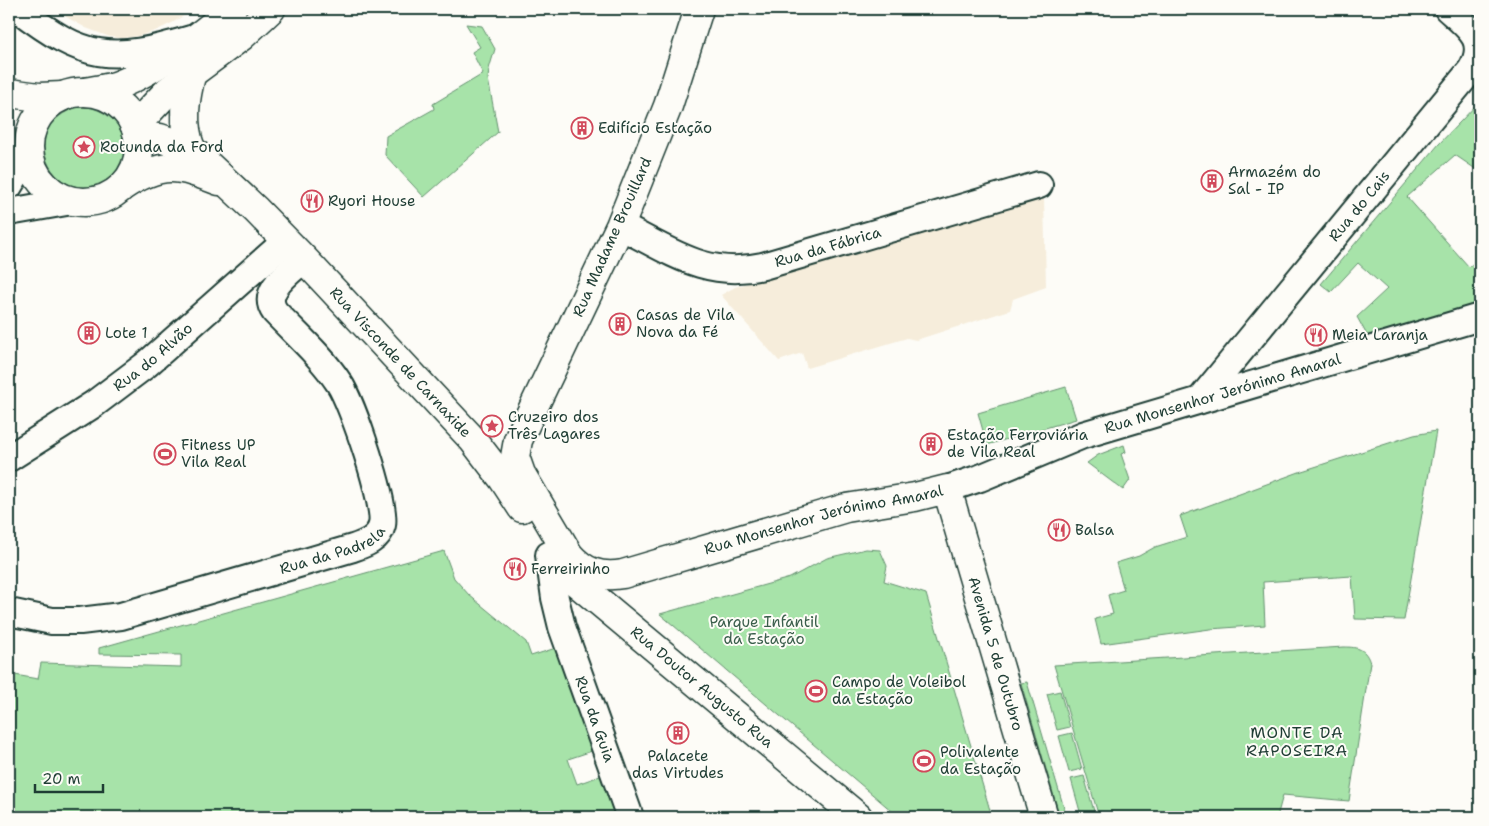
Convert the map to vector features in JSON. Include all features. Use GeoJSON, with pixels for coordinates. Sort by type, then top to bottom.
{"type":"FeatureCollection","features":[{"type":"Feature","properties":{"kind":"main road"},"geometry":{"type":"LineString","coordinates":[[9,93],[39,97],[74,94],[112,87],[153,66],[196,37],[232,9]]}},
{"type":"Feature","properties":{"kind":"main road"},"geometry":{"type":"LineString","coordinates":[[137,132],[159,99],[192,72],[242,36],[271,9]]}},
{"type":"Feature","properties":{"kind":"main road","name":"Rua Madame Brouillard"},"geometry":{"type":"LineString","coordinates":[[521,432],[620,226],[668,106],[699,9]]}},
{"type":"Feature","properties":{"kind":"main road"},"geometry":{"type":"LineString","coordinates":[[191,149],[186,131],[185,114],[192,72]]}},
{"type":"Feature","properties":{"kind":"main road"},"geometry":{"type":"LineString","coordinates":[[123,186],[135,168],[138,157],[137,132],[130,117],[115,102],[100,95],[74,94],[53,101],[22,135],[37,177],[53,192],[72,200],[83,202],[100,199],[113,193],[141,174],[165,168],[192,171],[230,186]]}},
{"type":"Feature","properties":{"kind":"main road"},"geometry":{"type":"LineString","coordinates":[[137,132],[191,149]]}},
{"type":"Feature","properties":{"kind":"main road","name":"Rua Visconde de Carnaxide"},"geometry":{"type":"LineString","coordinates":[[191,149],[295,250],[478,447],[509,487],[549,555]]}},
{"type":"Feature","properties":{"kind":"main road"},"geometry":{"type":"LineString","coordinates":[[478,447],[501,447],[510,443],[521,432]]}},
{"type":"Feature","properties":{"kind":"main road","name":"Rua Monsenhor Jerónimo Amaral"},"geometry":{"type":"LineString","coordinates":[[521,432],[516,451],[518,468],[525,482],[569,555],[578,565],[595,574],[612,576],[623,574],[846,508],[914,497],[947,489]]}},
{"type":"Feature","properties":{"kind":"main road","name":"Avenida 5 de Outubro"},"geometry":{"type":"LineString","coordinates":[[947,489],[1044,817]]}},
{"type":"Feature","properties":{"kind":"main road","name":"Rua Doutor Augusto Rua"},"geometry":{"type":"LineString","coordinates":[[549,555],[561,570],[858,817]]}},
{"type":"Feature","properties":{"kind":"main road"},"geometry":{"type":"LineString","coordinates":[[600,602],[609,596],[617,578],[623,574]]}},
{"type":"Feature","properties":{"kind":"street"},"geometry":{"type":"LineString","coordinates":[[18,9],[72,44],[87,50],[106,54],[138,52],[196,37]]}},
{"type":"Feature","properties":{"kind":"street","name":"Rua do Cais"},"geometry":{"type":"LineString","coordinates":[[1200,400],[1471,70],[1476,62],[1478,44],[1475,35],[1469,27],[1448,9]]}},
{"type":"Feature","properties":{"kind":"street"},"geometry":{"type":"LineString","coordinates":[[9,186],[18,173],[22,135]]}},
{"type":"Feature","properties":{"kind":"street","name":"Rua da Fábrica"},"geometry":{"type":"LineString","coordinates":[[620,226],[698,264],[716,268],[742,270],[763,266],[1039,185]]}},
{"type":"Feature","properties":{"kind":"street"},"geometry":{"type":"LineString","coordinates":[[9,212],[72,200]]}},
{"type":"Feature","properties":{"kind":"street","name":"Rua da Padrela"},"geometry":{"type":"LineString","coordinates":[[9,612],[39,619],[60,621],[80,621],[121,616],[353,548],[370,541],[379,532],[383,520],[379,499],[348,400],[334,375],[273,310],[270,302],[270,296],[295,250]]}},
{"type":"Feature","properties":{"kind":"street","name":"Rua do Alvão"},"geometry":{"type":"LineString","coordinates":[[9,458],[94,404],[295,250]]}},
{"type":"Feature","properties":{"kind":"street","name":"Rua Monsenhor Jerónimo Amaral"},"geometry":{"type":"LineString","coordinates":[[947,489],[1066,441],[1480,317]]}},
{"type":"Feature","properties":{"kind":"street"},"geometry":{"type":"LineString","coordinates":[[1255,334],[1253,346],[1256,361],[1266,371],[1276,377]]}},
{"type":"Feature","properties":{"kind":"street","name":"Rua da Guia"},"geometry":{"type":"LineString","coordinates":[[549,555],[561,622],[630,817]]}},
{"type":"Feature","properties":{"kind":"street"},"geometry":{"type":"LineString","coordinates":[[561,622],[562,611],[576,599],[600,602]]}},
{"type":"Feature","properties":{"kind":"shaded area"},"geometry":{"type":"Polygon","coordinates":[[[52,9],[195,9],[155,31],[139,36],[122,38],[110,37],[86,28],[52,9]]]}},
{"type":"Feature","properties":{"kind":"shaded area"},"geometry":{"type":"Polygon","coordinates":[[[1044,196],[1046,287],[1013,299],[1010,310],[916,340],[907,338],[807,368],[802,353],[779,361],[721,295],[735,287],[1044,196]]]}},
{"type":"Feature","properties":{"kind":"green space"},"geometry":{"type":"Polygon","coordinates":[[[466,24],[482,26],[495,49],[488,79],[498,132],[424,197],[385,155],[386,136],[434,109],[433,104],[483,74],[472,52],[480,47],[466,24]]]}},
{"type":"Feature","properties":{"kind":"green space"},"geometry":{"type":"Polygon","coordinates":[[[1480,101],[1480,172],[1455,155],[1407,197],[1469,267],[1480,258],[1480,304],[1368,337],[1357,317],[1387,289],[1358,263],[1331,292],[1321,284],[1439,144],[1480,101]]]}},
{"type":"Feature","properties":{"kind":"green space"},"geometry":{"type":"Polygon","coordinates":[[[82,106],[104,113],[112,119],[119,127],[123,136],[124,146],[123,157],[118,168],[108,179],[101,183],[83,187],[67,183],[54,173],[46,160],[44,144],[49,128],[61,115],[82,106]]]}},
{"type":"Feature","properties":{"kind":"green space"},"geometry":{"type":"Polygon","coordinates":[[[1066,387],[1076,419],[987,445],[978,413],[1066,387]]]}},
{"type":"Feature","properties":{"kind":"green space"},"geometry":{"type":"Polygon","coordinates":[[[1436,431],[1404,620],[1355,619],[1352,576],[1263,582],[1265,625],[1210,629],[1101,644],[1095,619],[1113,614],[1108,595],[1124,590],[1116,563],[1139,556],[1155,547],[1187,537],[1180,516],[1302,471],[1414,435],[1436,431]]]}},
{"type":"Feature","properties":{"kind":"green space"},"geometry":{"type":"Polygon","coordinates":[[[1124,445],[1126,452],[1121,454],[1130,480],[1123,490],[1087,463],[1098,455],[1124,445]]]}},
{"type":"Feature","properties":{"kind":"green space","name":"Parque Infantil da Estação"},"geometry":{"type":"Polygon","coordinates":[[[866,549],[880,550],[887,566],[884,581],[926,594],[992,817],[899,817],[660,614],[790,578],[827,558],[866,549]]]}},
{"type":"Feature","properties":{"kind":"green space"},"geometry":{"type":"Polygon","coordinates":[[[444,551],[454,578],[469,595],[526,642],[531,656],[559,647],[595,750],[568,759],[577,784],[603,775],[619,817],[9,817],[9,674],[38,679],[41,663],[181,667],[181,655],[99,654],[99,648],[444,551]]]}},
{"type":"Feature","properties":{"kind":"green space"},"geometry":{"type":"Polygon","coordinates":[[[1344,647],[1361,650],[1370,663],[1349,801],[1283,795],[1277,817],[1250,815],[1249,817],[1099,817],[1054,665],[1344,647]]]}},
{"type":"Feature","properties":{"kind":"green space"},"geometry":{"type":"Polygon","coordinates":[[[1027,682],[1066,815],[1060,817],[1021,683],[1027,682]]]}},
{"type":"Feature","properties":{"kind":"green space"},"geometry":{"type":"Polygon","coordinates":[[[1060,691],[1070,727],[1057,730],[1047,694],[1060,691]]]}},
{"type":"Feature","properties":{"kind":"green space"},"geometry":{"type":"Polygon","coordinates":[[[1072,733],[1082,769],[1069,772],[1059,736],[1072,733]]]}},
{"type":"Feature","properties":{"kind":"green space"},"geometry":{"type":"Polygon","coordinates":[[[1084,776],[1094,811],[1081,815],[1071,779],[1084,776]]]}},
{"type":"Feature","properties":{"kind":"place","name":"Edifício Estação"},"geometry":{"type":"Point","coordinates":[582,128]}},
{"type":"Feature","properties":{"kind":"place","name":"Rotunda da Ford"},"geometry":{"type":"Point","coordinates":[84,147]}},
{"type":"Feature","properties":{"kind":"place","name":"Armazém do Sal - IP"},"geometry":{"type":"Point","coordinates":[1212,181]}},
{"type":"Feature","properties":{"kind":"place","name":"Ryori House"},"geometry":{"type":"Point","coordinates":[312,201]}},
{"type":"Feature","properties":{"kind":"place","name":"Casas de Vila Nova da Fé"},"geometry":{"type":"Point","coordinates":[620,324]}},
{"type":"Feature","properties":{"kind":"place","name":"Lote 1"},"geometry":{"type":"Point","coordinates":[89,333]}},
{"type":"Feature","properties":{"kind":"place","name":"Meia Laranja"},"geometry":{"type":"Point","coordinates":[1316,335]}},
{"type":"Feature","properties":{"kind":"place","name":"Cruzeiro dos Três Lagares"},"geometry":{"type":"Point","coordinates":[492,426]}},
{"type":"Feature","properties":{"kind":"place","name":"Estação Ferroviária de Vila Real"},"geometry":{"type":"Point","coordinates":[931,444]}},
{"type":"Feature","properties":{"kind":"place","name":"Fitness UP Vila Real"},"geometry":{"type":"Point","coordinates":[165,454]}},
{"type":"Feature","properties":{"kind":"place","name":"Balsa"},"geometry":{"type":"Point","coordinates":[1059,530]}},
{"type":"Feature","properties":{"kind":"place","name":"Ferreirinho"},"geometry":{"type":"Point","coordinates":[515,569]}},
{"type":"Feature","properties":{"kind":"place","name":"Campo de Voleibol da Estação"},"geometry":{"type":"Point","coordinates":[816,691]}},
{"type":"Feature","properties":{"kind":"place","name":"Palacete das Virtudes"},"geometry":{"type":"Point","coordinates":[678,733]}},
{"type":"Feature","properties":{"kind":"place","name":"Polivalente da Estação"},"geometry":{"type":"Point","coordinates":[924,761]}},
{"type":"Feature","properties":{"kind":"district","name":"MONTE DA RAPOSEIRA"},"geometry":{"type":"Point","coordinates":[1297,741]}}]}
